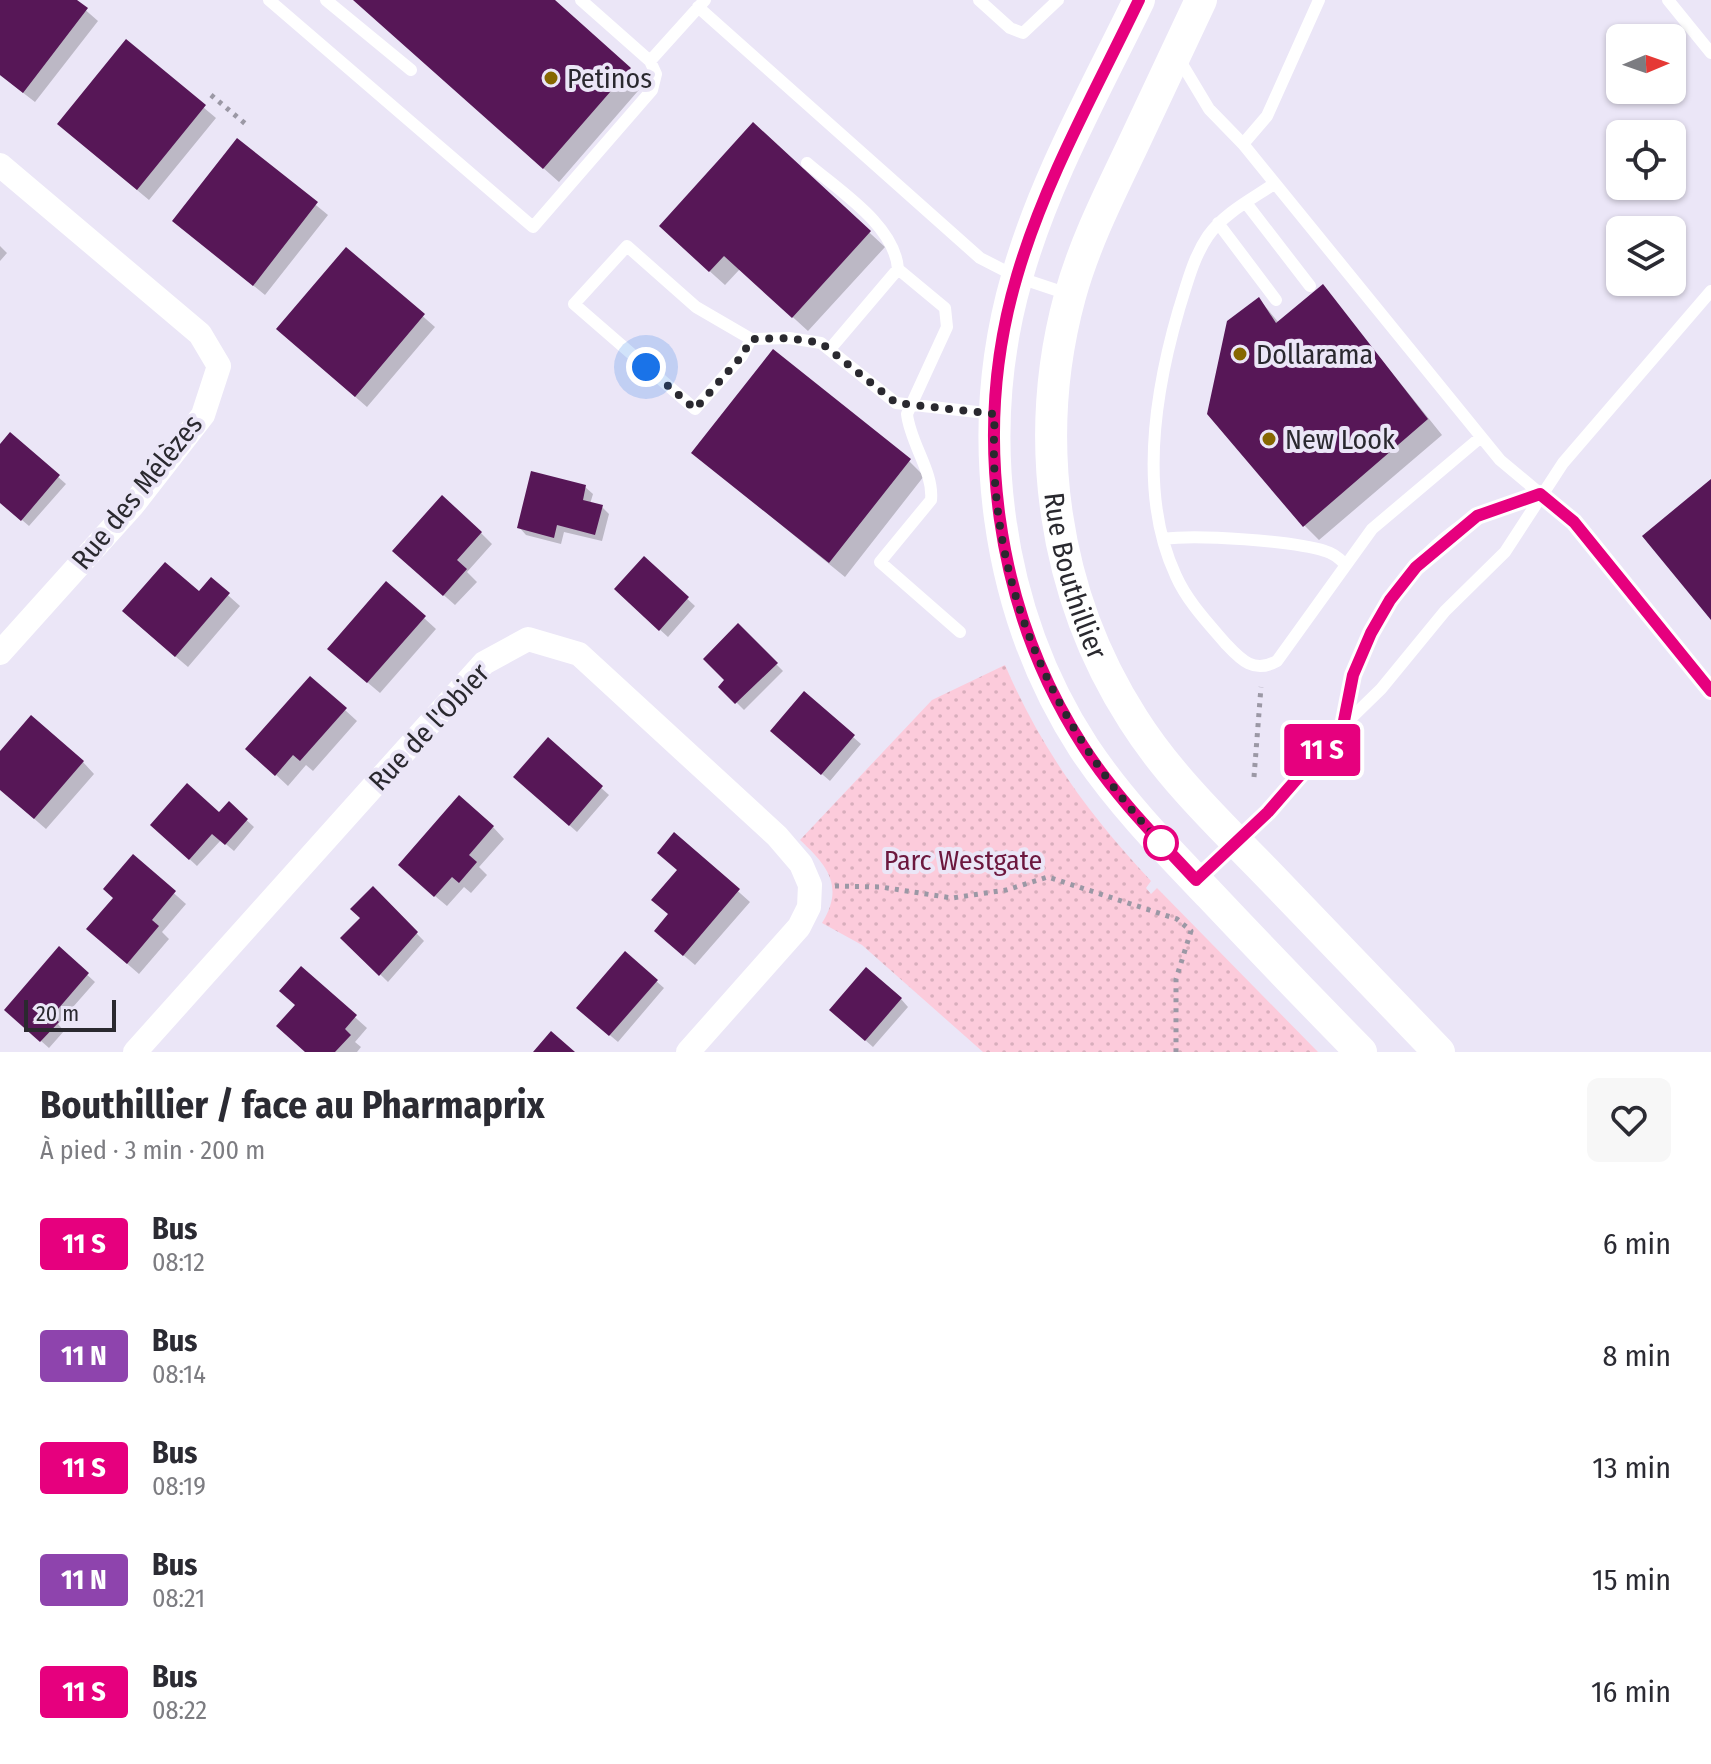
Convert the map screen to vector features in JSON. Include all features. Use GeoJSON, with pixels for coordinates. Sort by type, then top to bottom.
{"type":"FeatureCollection","features":[{"type":"Feature","properties":{"kind":"street","name":"Rue Bouthillier"},"geometry":{"type":"LineString","coordinates":[[1139,0],[1051,186],[1017,277],[1002,347],[995,414],[996,487],[1002,536],[1021,614],[1037,658],[1070,725],[1102,773],[1196,880],[1361,1052]]}},
{"type":"Feature","properties":{"kind":"street","name":"Rue Bouthillier"},"geometry":{"type":"LineString","coordinates":[[1201,0],[1096,226],[1070,294],[1058,353],[1050,446],[1058,529],[1072,584],[1092,639],[1133,719],[1171,770],[1237,843],[1439,1052]]}},
{"type":"Feature","properties":{"kind":"street","name":"Rue des Mélèzes"},"geometry":{"type":"LineString","coordinates":[[0,165],[200,334],[219,366],[203,415],[133,505],[1,650]]}},
{"type":"Feature","properties":{"kind":"street","name":"Rue de l'Obier"},"geometry":{"type":"LineString","coordinates":[[135,1052],[484,663],[528,639],[579,654],[777,836],[806,873],[809,907],[799,927],[688,1052]]}},
{"type":"Feature","properties":{"kind":"lane"},"geometry":{"type":"LineString","coordinates":[[269,0],[533,227],[652,90],[656,74],[650,61],[581,0]]}},
{"type":"Feature","properties":{"kind":"lane"},"geometry":{"type":"LineString","coordinates":[[326,0],[411,70]]}},
{"type":"Feature","properties":{"kind":"lane"},"geometry":{"type":"LineString","coordinates":[[979,0],[1010,28],[1023,33],[1058,0]]}},
{"type":"Feature","properties":{"kind":"lane"},"geometry":{"type":"LineString","coordinates":[[1243,144],[1267,116],[1319,0]]}},
{"type":"Feature","properties":{"kind":"lane"},"geometry":{"type":"LineString","coordinates":[[1668,0],[1711,53]]}},
{"type":"Feature","properties":{"kind":"lane"},"geometry":{"type":"LineString","coordinates":[[650,61],[702,3],[980,258],[1017,277],[1070,294]]}},
{"type":"Feature","properties":{"kind":"lane"},"geometry":{"type":"LineString","coordinates":[[1176,52],[1209,109],[1243,144],[1500,460],[1574,522],[1711,691]]}},
{"type":"Feature","properties":{"kind":"lane"},"geometry":{"type":"LineString","coordinates":[[807,163],[880,228],[898,257],[898,269],[830,349]]}},
{"type":"Feature","properties":{"kind":"lane"},"geometry":{"type":"LineString","coordinates":[[1274,184],[1218,223],[1200,249],[1190,274],[1157,395],[1154,459],[1164,539],[1180,584],[1214,630],[1239,658],[1253,667],[1277,661],[1345,564],[1384,517],[1481,437]]}},
{"type":"Feature","properties":{"kind":"lane"},"geometry":{"type":"LineString","coordinates":[[1246,203],[1310,286]]}},
{"type":"Feature","properties":{"kind":"lane"},"geometry":{"type":"LineString","coordinates":[[1218,223],[1276,300]]}},
{"type":"Feature","properties":{"kind":"lane"},"geometry":{"type":"LineString","coordinates":[[751,339],[742,356],[695,409],[574,304],[627,246],[696,307],[751,339],[811,339],[830,349],[885,397],[908,406],[995,414]]}},
{"type":"Feature","properties":{"kind":"lane"},"geometry":{"type":"LineString","coordinates":[[898,269],[938,299],[948,315],[944,335],[908,406],[909,428],[931,487],[931,500],[880,562],[960,632]]}},
{"type":"Feature","properties":{"kind":"lane"},"geometry":{"type":"LineString","coordinates":[[1196,880],[1237,843],[1343,726],[1381,689],[1445,611],[1505,552],[1540,494],[1711,291]]}},
{"type":"Feature","properties":{"kind":"lane"},"geometry":{"type":"LineString","coordinates":[[1343,726],[1353,675],[1380,616],[1405,580],[1437,547],[1477,516],[1540,494]]}},
{"type":"Feature","properties":{"kind":"lane"},"geometry":{"type":"LineString","coordinates":[[1164,539],[1188,536],[1314,548],[1335,555],[1345,564]]}},
{"type":"Feature","properties":{"kind":"path"},"geometry":{"type":"LineString","coordinates":[[211,95],[248,126]]}},
{"type":"Feature","properties":{"kind":"path"},"geometry":{"type":"LineString","coordinates":[[1254,777],[1261,706]]}},
{"type":"Feature","properties":{"kind":"path"},"geometry":{"type":"LineString","coordinates":[[834,886],[881,887],[952,898],[1006,890],[1048,877],[1177,919],[1191,931],[1176,979],[1176,1052]]}},
{"type":"Feature","properties":{"kind":"green space","name":"Parc Westgate"},"geometry":{"type":"Polygon","coordinates":[[[1005,665],[1034,725],[1068,780],[1151,881],[1146,888],[1151,894],[1157,888],[1318,1052],[983,1052],[862,945],[822,923],[832,899],[830,878],[819,859],[800,840],[932,700],[1005,665]]]}},
{"type":"Feature","properties":{"kind":"building"},"geometry":{"type":"Polygon","coordinates":[[[0,0],[77,0],[88,8],[23,93],[0,75],[0,0]]]}},
{"type":"Feature","properties":{"kind":"building"},"geometry":{"type":"Polygon","coordinates":[[[353,0],[555,0],[631,68],[543,169],[353,0]]]}},
{"type":"Feature","properties":{"kind":"building"},"geometry":{"type":"Polygon","coordinates":[[[126,39],[206,105],[137,190],[57,124],[126,39]]]}},
{"type":"Feature","properties":{"kind":"building"},"geometry":{"type":"Polygon","coordinates":[[[753,122],[871,231],[792,318],[724,256],[709,272],[659,226],[753,122]]]}},
{"type":"Feature","properties":{"kind":"building"},"geometry":{"type":"Polygon","coordinates":[[[237,138],[318,202],[253,286],[172,221],[237,138]]]}},
{"type":"Feature","properties":{"kind":"building"},"geometry":{"type":"Polygon","coordinates":[[[346,247],[425,314],[355,397],[276,329],[346,247]]]}},
{"type":"Feature","properties":{"kind":"building"},"geometry":{"type":"Polygon","coordinates":[[[1323,284],[1428,419],[1303,527],[1207,414],[1227,321],[1259,297],[1276,323],[1323,284]]]}},
{"type":"Feature","properties":{"kind":"building"},"geometry":{"type":"Polygon","coordinates":[[[773,349],[911,459],[829,563],[691,453],[773,349]]]}},
{"type":"Feature","properties":{"kind":"building"},"geometry":{"type":"Polygon","coordinates":[[[10,432],[60,475],[21,521],[0,503],[0,444],[10,432]]]}},
{"type":"Feature","properties":{"kind":"building"},"geometry":{"type":"Polygon","coordinates":[[[531,471],[586,485],[583,500],[603,505],[595,535],[557,525],[554,538],[517,528],[531,471]]]}},
{"type":"Feature","properties":{"kind":"building"},"geometry":{"type":"Polygon","coordinates":[[[1711,479],[1711,620],[1642,536],[1711,479]]]}},
{"type":"Feature","properties":{"kind":"building"},"geometry":{"type":"Polygon","coordinates":[[[442,495],[482,532],[457,560],[467,569],[443,596],[392,551],[442,495]]]}},
{"type":"Feature","properties":{"kind":"building"},"geometry":{"type":"Polygon","coordinates":[[[644,556],[689,597],[659,631],[614,589],[644,556]]]}},
{"type":"Feature","properties":{"kind":"building"},"geometry":{"type":"Polygon","coordinates":[[[165,562],[199,591],[211,577],[230,593],[175,657],[122,611],[165,562]]]}},
{"type":"Feature","properties":{"kind":"building"},"geometry":{"type":"Polygon","coordinates":[[[386,581],[426,616],[367,683],[327,649],[386,581]]]}},
{"type":"Feature","properties":{"kind":"building"},"geometry":{"type":"Polygon","coordinates":[[[738,623],[778,663],[735,704],[718,687],[724,680],[703,659],[738,623]]]}},
{"type":"Feature","properties":{"kind":"building"},"geometry":{"type":"Polygon","coordinates":[[[310,676],[347,708],[300,761],[293,755],[275,776],[245,749],[310,676]]]}},
{"type":"Feature","properties":{"kind":"building"},"geometry":{"type":"Polygon","coordinates":[[[804,691],[855,735],[821,775],[770,731],[804,691]]]}},
{"type":"Feature","properties":{"kind":"building"},"geometry":{"type":"Polygon","coordinates":[[[31,715],[84,761],[34,819],[0,790],[0,751],[31,715]]]}},
{"type":"Feature","properties":{"kind":"building"},"geometry":{"type":"Polygon","coordinates":[[[548,737],[603,786],[569,826],[513,777],[548,737]]]}},
{"type":"Feature","properties":{"kind":"building"},"geometry":{"type":"Polygon","coordinates":[[[187,783],[219,812],[229,801],[248,819],[225,845],[212,834],[189,860],[150,825],[187,783]]]}},
{"type":"Feature","properties":{"kind":"building"},"geometry":{"type":"Polygon","coordinates":[[[459,795],[494,826],[469,855],[477,862],[459,883],[452,877],[434,897],[398,865],[459,795]]]}},
{"type":"Feature","properties":{"kind":"building"},"geometry":{"type":"Polygon","coordinates":[[[674,832],[740,889],[683,956],[654,931],[668,914],[651,900],[677,870],[657,853],[674,832]]]}},
{"type":"Feature","properties":{"kind":"building"},"geometry":{"type":"Polygon","coordinates":[[[133,854],[176,891],[152,920],[159,926],[127,964],[86,929],[113,898],[103,889],[133,854]]]}},
{"type":"Feature","properties":{"kind":"building"},"geometry":{"type":"Polygon","coordinates":[[[373,886],[418,932],[379,976],[340,938],[360,918],[350,909],[373,886]]]}},
{"type":"Feature","properties":{"kind":"building"},"geometry":{"type":"Polygon","coordinates":[[[59,946],[89,973],[52,1016],[59,1022],[40,1042],[4,1010],[59,946]]]}},
{"type":"Feature","properties":{"kind":"building"},"geometry":{"type":"Polygon","coordinates":[[[625,951],[658,980],[609,1036],[576,1008],[625,951]]]}},
{"type":"Feature","properties":{"kind":"building"},"geometry":{"type":"Polygon","coordinates":[[[301,966],[357,1015],[345,1029],[351,1035],[335,1052],[305,1052],[276,1026],[295,1005],[279,991],[301,966]]]}},
{"type":"Feature","properties":{"kind":"building"},"geometry":{"type":"Polygon","coordinates":[[[866,967],[902,998],[865,1041],[829,1010],[866,967]]]}},
{"type":"Feature","properties":{"kind":"building"},"geometry":{"type":"Polygon","coordinates":[[[551,1031],[575,1052],[533,1052],[551,1031]]]}},
{"type":"Feature","properties":{"kind":"bus line"},"geometry":{"type":"LineString","coordinates":[[1139,0],[1051,186],[1025,251],[1006,322],[995,418],[996,487],[1002,536],[1021,614],[1040,667],[1070,725],[1125,803],[1196,880],[1268,812],[1343,726],[1353,675],[1371,633],[1390,600],[1416,567],[1444,540],[1477,516],[1540,494],[1574,522],[1702,676],[1711,691]]}},
{"type":"Feature","properties":{"kind":"place","name":"Petinos"},"geometry":{"type":"Point","coordinates":[551,78]}},
{"type":"Feature","properties":{"kind":"place","name":"Dollarama"},"geometry":{"type":"Point","coordinates":[1240,354]}},
{"type":"Feature","properties":{"kind":"place","name":"New Look"},"geometry":{"type":"Point","coordinates":[1269,439]}},
{"type":"Feature","properties":{"kind":"route"},"geometry":{"type":"LineString","coordinates":[[646,367],[695,409],[742,356],[751,339],[811,339],[830,349],[896,403],[995,414],[996,487],[1002,536],[1033,649],[1047,682],[1084,748],[1125,803],[1169,851],[1161,843]]}}]}
